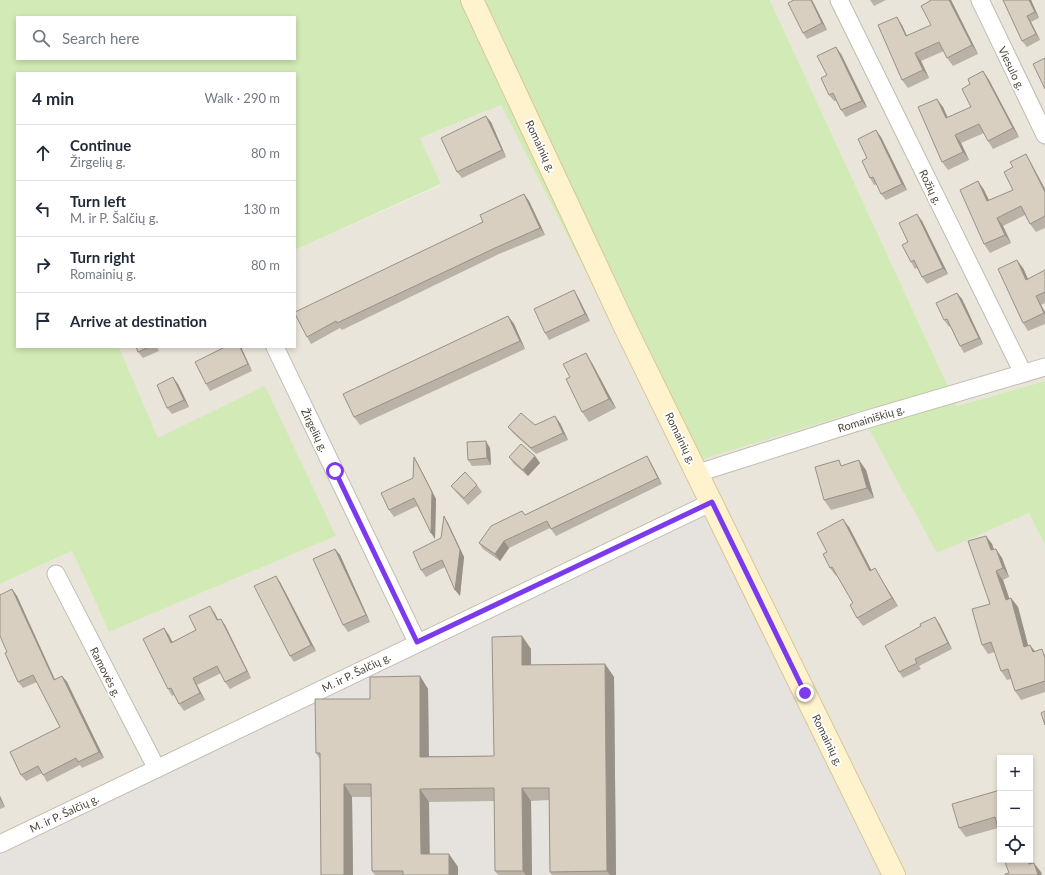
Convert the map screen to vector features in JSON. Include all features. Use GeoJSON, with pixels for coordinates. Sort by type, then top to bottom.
{"type":"FeatureCollection","features":[{"type":"Feature","properties":{"kind":"main road","name":"Romainių g."},"geometry":{"type":"LineString","coordinates":[[472,0],[626,329],[894,875]]}},
{"type":"Feature","properties":{"kind":"street","name":"Rožių g."},"geometry":{"type":"LineString","coordinates":[[839,0],[1023,373]]}},
{"type":"Feature","properties":{"kind":"street","name":"Viesulo g."},"geometry":{"type":"LineString","coordinates":[[980,0],[1045,136]]}},
{"type":"Feature","properties":{"kind":"street","name":"Žirgelių g."},"geometry":{"type":"LineString","coordinates":[[275,348],[417,642]]}},
{"type":"Feature","properties":{"kind":"street","name":"Romainiškių g."},"geometry":{"type":"LineString","coordinates":[[698,473],[858,422],[1045,366]]}},
{"type":"Feature","properties":{"kind":"street","name":"M. ir P. Šalčių g."},"geometry":{"type":"LineString","coordinates":[[0,844],[417,642],[712,502]]}},
{"type":"Feature","properties":{"kind":"street","name":"Ramovės g."},"geometry":{"type":"LineString","coordinates":[[56,574],[157,769]]}},
{"type":"Feature","properties":{"kind":"shaded area"},"geometry":{"type":"Polygon","coordinates":[[[770,0],[1045,0],[1045,381],[957,406],[770,0]]]}},
{"type":"Feature","properties":{"kind":"shaded area"},"geometry":{"type":"Polygon","coordinates":[[[501,105],[684,465],[859,410],[937,552],[1029,513],[1045,546],[1045,875],[882,875],[0,852],[0,584],[72,551],[109,632],[336,536],[158,439],[119,348],[296,348],[296,250],[441,185],[420,138],[501,105]]]}},
{"type":"Feature","properties":{"kind":"shaded area"},"geometry":{"type":"Polygon","coordinates":[[[708,512],[882,875],[0,875],[0,852],[708,512]]]}},
{"type":"Feature","properties":{"kind":"green space"},"geometry":{"type":"Polygon","coordinates":[[[0,0],[770,0],[957,406],[1045,381],[1045,546],[1029,513],[937,553],[859,411],[684,465],[501,105],[420,138],[441,184],[296,250],[296,72],[16,72],[16,348],[119,348],[158,438],[265,386],[336,536],[109,632],[72,551],[0,584],[0,0]]]}},
{"type":"Feature","properties":{"kind":"building"},"geometry":{"type":"Polygon","coordinates":[[[794,0],[811,0],[822,23],[803,33],[788,3],[794,0]]]}},
{"type":"Feature","properties":{"kind":"building"},"geometry":{"type":"Polygon","coordinates":[[[930,0],[949,0],[972,45],[947,58],[939,42],[915,53],[923,70],[902,80],[878,25],[897,17],[906,36],[931,25],[921,6],[930,0]]]}},
{"type":"Feature","properties":{"kind":"building"},"geometry":{"type":"Polygon","coordinates":[[[1003,0],[1029,0],[1035,12],[1027,16],[1036,34],[1022,41],[1003,0]]]}},
{"type":"Feature","properties":{"kind":"building"},"geometry":{"type":"Polygon","coordinates":[[[836,47],[862,101],[841,110],[833,93],[829,95],[821,78],[827,75],[817,56],[836,47]]]}},
{"type":"Feature","properties":{"kind":"building"},"geometry":{"type":"Polygon","coordinates":[[[1045,58],[1045,89],[1033,64],[1045,58]]]}},
{"type":"Feature","properties":{"kind":"building"},"geometry":{"type":"Polygon","coordinates":[[[983,71],[1013,128],[988,141],[979,124],[955,135],[963,152],[942,162],[918,107],[937,99],[946,118],[971,107],[962,89],[970,84],[968,79],[983,71]]]}},
{"type":"Feature","properties":{"kind":"building"},"geometry":{"type":"Polygon","coordinates":[[[486,116],[502,150],[457,172],[441,138],[486,116]]]}},
{"type":"Feature","properties":{"kind":"building"},"geometry":{"type":"Polygon","coordinates":[[[876,130],[902,184],[881,194],[873,177],[870,178],[862,161],[867,158],[858,139],[876,130]]]}},
{"type":"Feature","properties":{"kind":"building"},"geometry":{"type":"Polygon","coordinates":[[[1026,154],[1045,192],[1045,216],[1030,224],[1021,206],[997,218],[1005,235],[984,244],[960,190],[978,181],[987,201],[1013,190],[1004,172],[1013,167],[1010,162],[1026,154]]]}},
{"type":"Feature","properties":{"kind":"building"},"geometry":{"type":"Polygon","coordinates":[[[524,194],[540,228],[337,323],[336,321],[307,337],[296,316],[296,312],[483,222],[480,215],[524,194]]]}},
{"type":"Feature","properties":{"kind":"building"},"geometry":{"type":"Polygon","coordinates":[[[917,214],[943,268],[922,277],[914,260],[911,262],[902,245],[908,242],[899,223],[917,214]]]}},
{"type":"Feature","properties":{"kind":"building"},"geometry":{"type":"Polygon","coordinates":[[[1017,260],[1026,280],[1045,270],[1045,292],[1036,296],[1044,313],[1023,323],[998,269],[1017,260]]]}},
{"type":"Feature","properties":{"kind":"building"},"geometry":{"type":"Polygon","coordinates":[[[574,290],[585,314],[545,333],[534,309],[574,290]]]}},
{"type":"Feature","properties":{"kind":"building"},"geometry":{"type":"Polygon","coordinates":[[[957,293],[979,338],[960,346],[947,319],[944,320],[936,303],[957,293]]]}},
{"type":"Feature","properties":{"kind":"building"},"geometry":{"type":"Polygon","coordinates":[[[508,316],[520,341],[354,417],[343,394],[508,316]]]}},
{"type":"Feature","properties":{"kind":"building"},"geometry":{"type":"Polygon","coordinates":[[[136,348],[147,348],[138,352],[136,348]]]}},
{"type":"Feature","properties":{"kind":"building"},"geometry":{"type":"Polygon","coordinates":[[[223,348],[240,348],[248,364],[206,384],[195,362],[223,348]]]}},
{"type":"Feature","properties":{"kind":"building"},"geometry":{"type":"Polygon","coordinates":[[[586,353],[609,399],[582,412],[566,379],[570,377],[563,364],[586,353]]]}},
{"type":"Feature","properties":{"kind":"building"},"geometry":{"type":"Polygon","coordinates":[[[173,377],[184,400],[167,408],[157,385],[173,377]]]}},
{"type":"Feature","properties":{"kind":"building"},"geometry":{"type":"Polygon","coordinates":[[[521,413],[535,425],[555,416],[563,433],[531,448],[508,427],[521,413]]]}},
{"type":"Feature","properties":{"kind":"building"},"geometry":{"type":"Polygon","coordinates":[[[486,441],[487,458],[468,460],[467,442],[486,441]]]}},
{"type":"Feature","properties":{"kind":"building"},"geometry":{"type":"Polygon","coordinates":[[[521,444],[535,456],[523,470],[509,457],[521,444]]]}},
{"type":"Feature","properties":{"kind":"building"},"geometry":{"type":"Polygon","coordinates":[[[647,456],[658,478],[551,529],[547,521],[504,541],[495,554],[479,543],[491,526],[522,511],[525,515],[647,456]]]}},
{"type":"Feature","properties":{"kind":"building"},"geometry":{"type":"Polygon","coordinates":[[[414,457],[432,492],[431,533],[414,498],[389,510],[381,493],[413,478],[414,457]]]}},
{"type":"Feature","properties":{"kind":"building"},"geometry":{"type":"Polygon","coordinates":[[[839,460],[841,466],[859,460],[867,488],[824,500],[815,467],[839,460]]]}},
{"type":"Feature","properties":{"kind":"building"},"geometry":{"type":"Polygon","coordinates":[[[465,472],[477,485],[464,498],[451,486],[465,472]]]}},
{"type":"Feature","properties":{"kind":"building"},"geometry":{"type":"Polygon","coordinates":[[[444,516],[460,550],[455,590],[442,560],[421,570],[413,552],[441,538],[444,516]]]}},
{"type":"Feature","properties":{"kind":"building"},"geometry":{"type":"Polygon","coordinates":[[[843,519],[870,571],[875,568],[892,598],[857,618],[850,605],[853,603],[832,567],[830,568],[823,554],[827,552],[817,533],[843,519]]]}},
{"type":"Feature","properties":{"kind":"building"},"geometry":{"type":"Polygon","coordinates":[[[986,536],[991,550],[996,549],[1003,568],[996,571],[1006,600],[1011,598],[1024,647],[1030,645],[1033,652],[1042,649],[1045,658],[1045,681],[1015,691],[1008,669],[1001,671],[991,642],[982,645],[972,609],[990,604],[968,541],[986,536]]]}},
{"type":"Feature","properties":{"kind":"building"},"geometry":{"type":"Polygon","coordinates":[[[335,549],[366,615],[343,625],[313,559],[335,549]]]}},
{"type":"Feature","properties":{"kind":"building"},"geometry":{"type":"Polygon","coordinates":[[[276,576],[311,645],[290,656],[254,586],[276,576]]]}},
{"type":"Feature","properties":{"kind":"building"},"geometry":{"type":"Polygon","coordinates":[[[12,589],[54,680],[62,676],[99,752],[78,762],[76,758],[43,775],[38,766],[21,775],[10,752],[60,727],[33,675],[18,682],[5,653],[7,652],[0,636],[0,595],[12,589]]]}},
{"type":"Feature","properties":{"kind":"building"},"geometry":{"type":"Polygon","coordinates":[[[210,606],[217,620],[221,619],[247,671],[225,682],[217,666],[193,678],[200,693],[179,704],[171,688],[168,689],[143,639],[164,628],[171,643],[196,630],[189,616],[210,606]]]}},
{"type":"Feature","properties":{"kind":"building"},"geometry":{"type":"Polygon","coordinates":[[[935,617],[948,643],[915,659],[917,663],[899,672],[885,646],[921,626],[920,624],[935,617]]]}},
{"type":"Feature","properties":{"kind":"building"},"geometry":{"type":"Polygon","coordinates":[[[522,636],[522,665],[605,664],[607,871],[550,872],[549,788],[522,788],[523,871],[495,871],[494,788],[420,789],[421,854],[449,854],[449,875],[403,875],[403,871],[372,871],[371,784],[344,784],[344,875],[321,875],[320,753],[316,753],[315,699],[370,699],[370,677],[420,676],[420,757],[494,756],[492,637],[522,636]]]}},
{"type":"Feature","properties":{"kind":"building"},"geometry":{"type":"Polygon","coordinates":[[[1045,711],[1045,725],[1041,713],[1045,711]]]}},
{"type":"Feature","properties":{"kind":"building"},"geometry":{"type":"Polygon","coordinates":[[[997,791],[997,824],[995,817],[959,828],[952,804],[997,791]]]}},
{"type":"Feature","properties":{"kind":"building"},"geometry":{"type":"Polygon","coordinates":[[[1005,863],[1034,863],[1038,875],[1005,875],[1009,873],[1005,863]]]}},
{"type":"Feature","properties":{"kind":"route"},"geometry":{"type":"LineString","coordinates":[[335,471],[417,642],[712,502],[805,693]]}}]}
